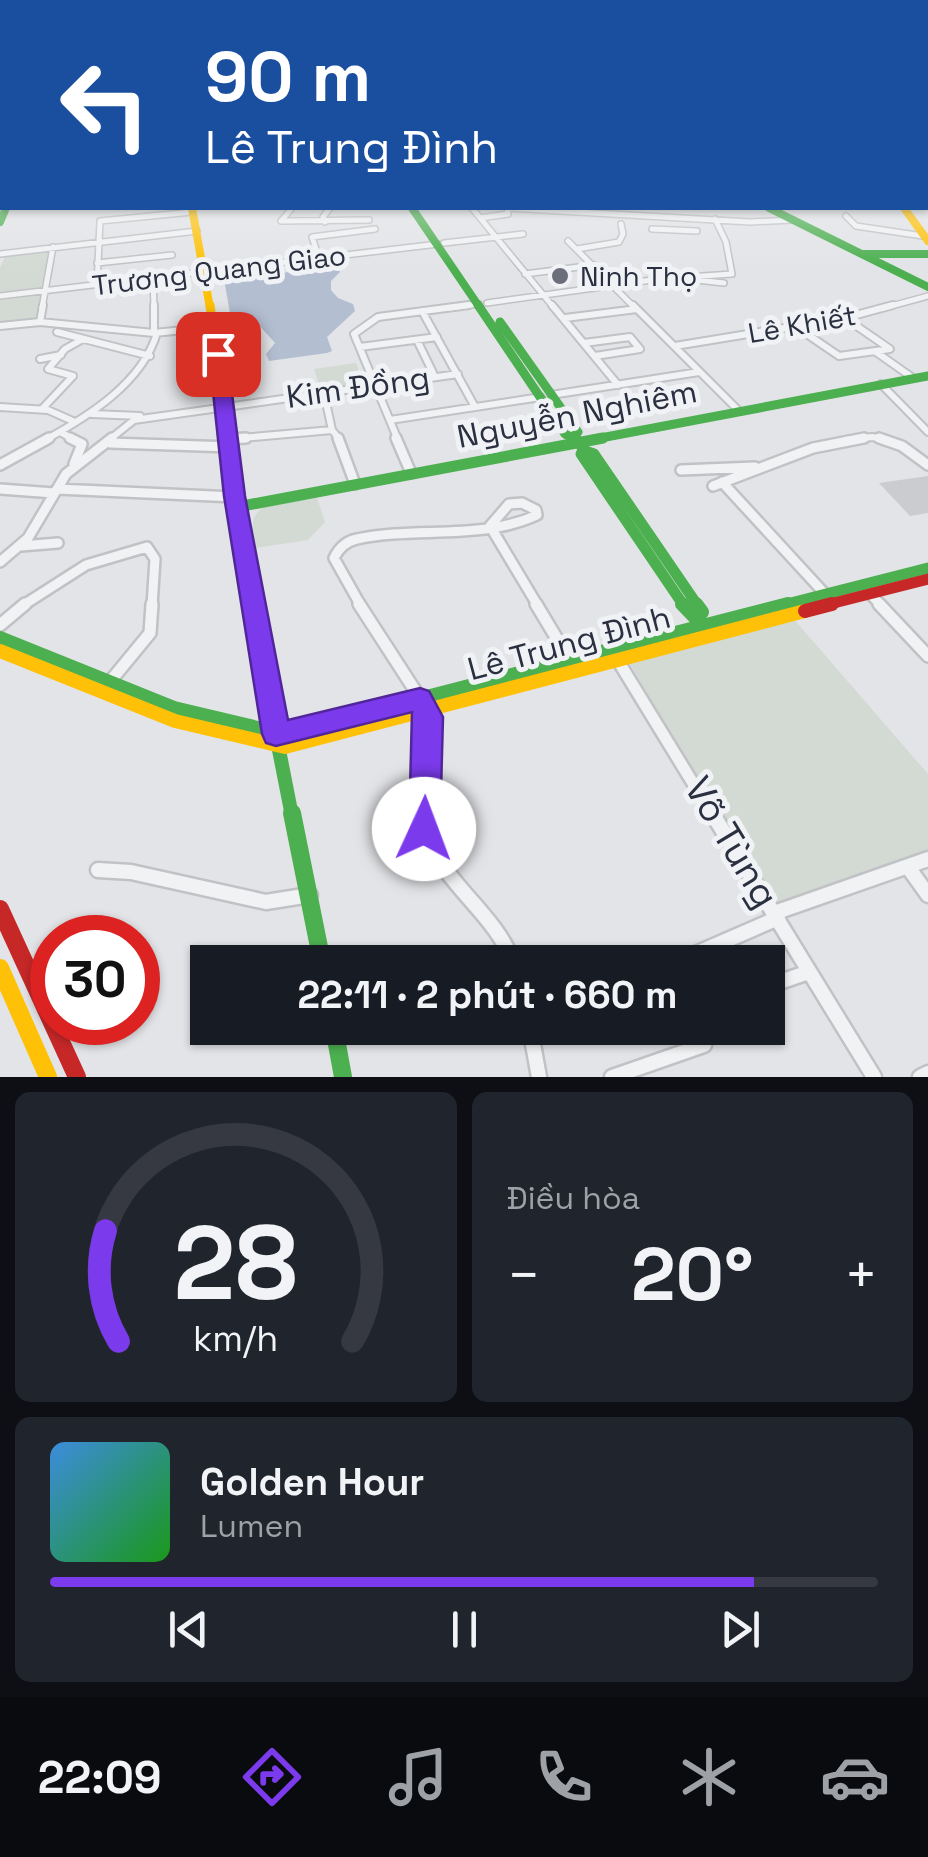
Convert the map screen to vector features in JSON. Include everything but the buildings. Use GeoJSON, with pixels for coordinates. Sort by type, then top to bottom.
{"type":"FeatureCollection","features":[{"type":"Feature","properties":{"kind":"main road"},"geometry":{"type":"LineString","coordinates":[[192,210],[214,327],[236,502],[277,741],[319,945]]}},
{"type":"Feature","properties":{"kind":"main road"},"geometry":{"type":"LineString","coordinates":[[414,210],[441,243]]}},
{"type":"Feature","properties":{"kind":"main road"},"geometry":{"type":"LineString","coordinates":[[422,210],[546,396],[578,432],[581,454],[689,614],[703,625]]}},
{"type":"Feature","properties":{"kind":"main road"},"geometry":{"type":"LineString","coordinates":[[773,210],[928,287]]}},
{"type":"Feature","properties":{"kind":"main road"},"geometry":{"type":"LineString","coordinates":[[905,210],[926,238]]}},
{"type":"Feature","properties":{"kind":"main road"},"geometry":{"type":"LineString","coordinates":[[864,254],[928,254]]}},
{"type":"Feature","properties":{"kind":"main road","name":"Nguyễn Nghiêm"},"geometry":{"type":"LineString","coordinates":[[236,502],[356,484],[882,384],[922,380]]}},
{"type":"Feature","properties":{"kind":"main road","name":"Lê Trung Đình"},"geometry":{"type":"LineString","coordinates":[[0,651],[97,695],[235,740],[277,741],[517,679],[618,660],[703,625],[864,589],[928,568]]}},
{"type":"Feature","properties":{"kind":"main road","name":"Lê Trung Đình"},"geometry":{"type":"LineString","coordinates":[[517,679],[569,659],[826,594],[928,579]]}},
{"type":"Feature","properties":{"kind":"main road","name":"Lê Trung Đình"},"geometry":{"type":"LineString","coordinates":[[0,638],[108,684],[277,741]]}},
{"type":"Feature","properties":{"kind":"main road"},"geometry":{"type":"LineString","coordinates":[[97,695],[108,684]]}},
{"type":"Feature","properties":{"kind":"main road"},"geometry":{"type":"LineString","coordinates":[[0,909],[77,1077]]}},
{"type":"Feature","properties":{"kind":"main road"},"geometry":{"type":"LineString","coordinates":[[0,968],[48,1077]]}},
{"type":"Feature","properties":{"kind":"main road"},"geometry":{"type":"LineString","coordinates":[[337,1045],[343,1077]]}},
{"type":"Feature","properties":{"kind":"street"},"geometry":{"type":"LineString","coordinates":[[97,284],[100,221],[192,210]]}},
{"type":"Feature","properties":{"kind":"street"},"geometry":{"type":"LineString","coordinates":[[290,210],[281,221],[284,223],[369,218],[387,250]]}},
{"type":"Feature","properties":{"kind":"street"},"geometry":{"type":"LineString","coordinates":[[324,222],[328,210]]}},
{"type":"Feature","properties":{"kind":"street"},"geometry":{"type":"LineString","coordinates":[[474,210],[618,386]]}},
{"type":"Feature","properties":{"kind":"street"},"geometry":{"type":"LineString","coordinates":[[480,218],[508,214],[507,210]]}},
{"type":"Feature","properties":{"kind":"street"},"geometry":{"type":"LineString","coordinates":[[544,210],[768,222],[793,220]]}},
{"type":"Feature","properties":{"kind":"street"},"geometry":{"type":"LineString","coordinates":[[652,230],[698,234],[687,210]]}},
{"type":"Feature","properties":{"kind":"street"},"geometry":{"type":"LineString","coordinates":[[846,216],[856,226],[926,238]]}},
{"type":"Feature","properties":{"kind":"street"},"geometry":{"type":"LineString","coordinates":[[144,217],[147,258]]}},
{"type":"Feature","properties":{"kind":"street"},"geometry":{"type":"LineString","coordinates":[[412,473],[354,334],[378,316],[676,277],[733,274],[725,237],[715,218]]}},
{"type":"Feature","properties":{"kind":"street"},"geometry":{"type":"LineString","coordinates":[[577,249],[619,242],[623,234],[620,224]]}},
{"type":"Feature","properties":{"kind":"street"},"geometry":{"type":"LineString","coordinates":[[319,258],[312,238],[375,230]]}},
{"type":"Feature","properties":{"kind":"street"},"geometry":{"type":"LineString","coordinates":[[0,254],[197,231]]}},
{"type":"Feature","properties":{"kind":"street","name":"Trương Quang Giao"},"geometry":{"type":"LineString","coordinates":[[0,296],[523,234]]}},
{"type":"Feature","properties":{"kind":"street"},"geometry":{"type":"LineString","coordinates":[[568,241],[738,411]]}},
{"type":"Feature","properties":{"kind":"street"},"geometry":{"type":"LineString","coordinates":[[40,322],[53,247]]}},
{"type":"Feature","properties":{"kind":"street"},"geometry":{"type":"LineString","coordinates":[[98,264],[172,255]]}},
{"type":"Feature","properties":{"kind":"street"},"geometry":{"type":"LineString","coordinates":[[525,274],[594,265]]}},
{"type":"Feature","properties":{"kind":"street"},"geometry":{"type":"LineString","coordinates":[[0,464],[92,414],[150,356],[156,333],[153,277]]}},
{"type":"Feature","properties":{"kind":"street"},"geometry":{"type":"LineString","coordinates":[[676,277],[724,283]]}},
{"type":"Feature","properties":{"kind":"street","name":"Lê Khiết"},"geometry":{"type":"LineString","coordinates":[[675,346],[845,318],[928,296]]}},
{"type":"Feature","properties":{"kind":"street"},"geometry":{"type":"LineString","coordinates":[[565,318],[637,309]]}},
{"type":"Feature","properties":{"kind":"street"},"geometry":{"type":"LineString","coordinates":[[422,311],[475,407]]}},
{"type":"Feature","properties":{"kind":"street"},"geometry":{"type":"LineString","coordinates":[[795,326],[839,356],[890,348],[845,318]]}},
{"type":"Feature","properties":{"kind":"street"},"geometry":{"type":"LineString","coordinates":[[0,326],[40,322],[156,333],[214,327]]}},
{"type":"Feature","properties":{"kind":"street"},"geometry":{"type":"LineString","coordinates":[[57,332],[150,356]]}},
{"type":"Feature","properties":{"kind":"street"},"geometry":{"type":"LineString","coordinates":[[360,347],[437,336]]}},
{"type":"Feature","properties":{"kind":"street"},"geometry":{"type":"LineString","coordinates":[[584,343],[630,338],[640,348],[595,356]]}},
{"type":"Feature","properties":{"kind":"street"},"geometry":{"type":"LineString","coordinates":[[42,409],[72,376],[48,370],[68,346],[83,339]]}},
{"type":"Feature","properties":{"kind":"street"},"geometry":{"type":"LineString","coordinates":[[417,340],[435,377]]}},
{"type":"Feature","properties":{"kind":"street"},"geometry":{"type":"LineString","coordinates":[[876,352],[922,380]]}},
{"type":"Feature","properties":{"kind":"street"},"geometry":{"type":"LineString","coordinates":[[40,360],[62,355]]}},
{"type":"Feature","properties":{"kind":"street"},"geometry":{"type":"LineString","coordinates":[[390,420],[699,372]]}},
{"type":"Feature","properties":{"kind":"street","name":"Kim Đồng"},"geometry":{"type":"LineString","coordinates":[[92,414],[136,415],[140,419],[458,374]]}},
{"type":"Feature","properties":{"kind":"street"},"geometry":{"type":"LineString","coordinates":[[882,384],[928,432]]}},
{"type":"Feature","properties":{"kind":"street"},"geometry":{"type":"LineString","coordinates":[[324,393],[332,430],[344,446],[356,484]]}},
{"type":"Feature","properties":{"kind":"street"},"geometry":{"type":"LineString","coordinates":[[0,407],[42,409],[75,422]]}},
{"type":"Feature","properties":{"kind":"street"},"geometry":{"type":"LineString","coordinates":[[73,466],[140,419]]}},
{"type":"Feature","properties":{"kind":"street"},"geometry":{"type":"LineString","coordinates":[[62,433],[82,446],[106,446],[230,443],[332,430]]}},
{"type":"Feature","properties":{"kind":"street"},"geometry":{"type":"LineString","coordinates":[[826,594],[717,484],[755,467],[869,437],[890,441],[928,465]]}},
{"type":"Feature","properties":{"kind":"street"},"geometry":{"type":"LineString","coordinates":[[0,562],[21,546],[82,446]]}},
{"type":"Feature","properties":{"kind":"street"},"geometry":{"type":"LineString","coordinates":[[681,470],[718,470],[739,464],[755,467]]}},
{"type":"Feature","properties":{"kind":"street"},"geometry":{"type":"LineString","coordinates":[[0,489],[236,502]]}},
{"type":"Feature","properties":{"kind":"street"},"geometry":{"type":"LineString","coordinates":[[490,526],[495,512],[503,506],[522,502],[536,510],[537,515],[529,522],[490,526],[354,539],[339,548],[334,558],[424,704],[427,842],[442,869],[504,936],[507,945]]}},
{"type":"Feature","properties":{"kind":"street"},"geometry":{"type":"LineString","coordinates":[[490,526],[569,659]]}},
{"type":"Feature","properties":{"kind":"street"},"geometry":{"type":"LineString","coordinates":[[21,546],[58,544]]}},
{"type":"Feature","properties":{"kind":"street"},"geometry":{"type":"LineString","coordinates":[[0,625],[35,592],[63,576],[147,547],[155,559],[150,633],[108,684]]}},
{"type":"Feature","properties":{"kind":"street"},"geometry":{"type":"LineString","coordinates":[[864,589],[928,656]]}},
{"type":"Feature","properties":{"kind":"street","name":"Võ Tùng"},"geometry":{"type":"LineString","coordinates":[[618,660],[874,1077]]}},
{"type":"Feature","properties":{"kind":"street"},"geometry":{"type":"LineString","coordinates":[[711,945],[776,916],[928,859]]}},
{"type":"Feature","properties":{"kind":"street"},"geometry":{"type":"LineString","coordinates":[[908,868],[928,895]]}},
{"type":"Feature","properties":{"kind":"street"},"geometry":{"type":"LineString","coordinates":[[98,870],[131,872],[266,902],[310,894]]}},
{"type":"Feature","properties":{"kind":"street"},"geometry":{"type":"LineString","coordinates":[[785,980],[809,972]]}},
{"type":"Feature","properties":{"kind":"street"},"geometry":{"type":"LineString","coordinates":[[533,1045],[539,1077]]}},
{"type":"Feature","properties":{"kind":"street"},"geometry":{"type":"LineString","coordinates":[[612,1077],[704,1045]]}},
{"type":"Feature","properties":{"kind":"street"},"geometry":{"type":"LineString","coordinates":[[920,1077],[928,1073]]}},
{"type":"Feature","properties":{"kind":"shaded area"},"geometry":{"type":"Polygon","coordinates":[[[52,250],[45,289],[0,294],[0,268],[5,256],[52,250]]]}},
{"type":"Feature","properties":{"kind":"shaded area"},"geometry":{"type":"Polygon","coordinates":[[[43,295],[37,321],[0,325],[0,300],[43,295]]]}},
{"type":"Feature","properties":{"kind":"shaded area"},"geometry":{"type":"Polygon","coordinates":[[[356,363],[364,384],[321,390],[314,369],[356,363]]]}},
{"type":"Feature","properties":{"kind":"shaded area"},"geometry":{"type":"Polygon","coordinates":[[[317,498],[325,522],[308,540],[255,548],[252,531],[258,511],[317,498]]]}},
{"type":"Feature","properties":{"kind":"shaded area"},"geometry":{"type":"Polygon","coordinates":[[[792,617],[928,774],[928,859],[774,913],[628,660],[792,617]]]}},
{"type":"Feature","properties":{"kind":"water"},"geometry":{"type":"Polygon","coordinates":[[[337,267],[340,272],[331,281],[331,290],[353,304],[355,311],[327,337],[332,351],[269,361],[266,354],[275,343],[256,322],[231,319],[224,279],[337,267]]]}},
{"type":"Feature","properties":{"kind":"traffic: fast"},"geometry":{"type":"LineString","coordinates":[[0,222],[5,210]]}},
{"type":"Feature","properties":{"kind":"traffic: fast"},"geometry":{"type":"LineString","coordinates":[[413,210],[565,434],[574,436],[585,451],[581,454],[689,614],[697,616],[705,628]]}},
{"type":"Feature","properties":{"kind":"traffic: fast"},"geometry":{"type":"LineString","coordinates":[[773,210],[928,287]]}},
{"type":"Feature","properties":{"kind":"traffic: fast"},"geometry":{"type":"LineString","coordinates":[[864,254],[928,254]]}},
{"type":"Feature","properties":{"kind":"traffic: fast"},"geometry":{"type":"LineString","coordinates":[[500,322],[578,432],[574,436]]}},
{"type":"Feature","properties":{"kind":"traffic: fast"},"geometry":{"type":"LineString","coordinates":[[237,507],[928,376]]}},
{"type":"Feature","properties":{"kind":"traffic: fast"},"geometry":{"type":"LineString","coordinates":[[585,451],[594,454],[702,612],[697,616]]}},
{"type":"Feature","properties":{"kind":"traffic: fast"},"geometry":{"type":"LineString","coordinates":[[0,638],[174,708],[283,734],[928,568]]}},
{"type":"Feature","properties":{"kind":"traffic: fast"},"geometry":{"type":"LineString","coordinates":[[278,745],[319,945]]}},
{"type":"Feature","properties":{"kind":"traffic: fast"},"geometry":{"type":"LineString","coordinates":[[337,1045],[343,1077]]}},
{"type":"Feature","properties":{"kind":"traffic: slow"},"geometry":{"type":"LineString","coordinates":[[192,210],[214,327],[235,497],[278,745]]}},
{"type":"Feature","properties":{"kind":"traffic: slow"},"geometry":{"type":"LineString","coordinates":[[905,210],[928,241]]}},
{"type":"Feature","properties":{"kind":"traffic: slow"},"geometry":{"type":"LineString","coordinates":[[0,651],[104,696],[175,721],[285,747],[805,611]]}},
{"type":"Feature","properties":{"kind":"traffic: slow"},"geometry":{"type":"LineString","coordinates":[[0,968],[48,1077]]}},
{"type":"Feature","properties":{"kind":"traffic: jam"},"geometry":{"type":"LineString","coordinates":[[805,611],[928,579]]}},
{"type":"Feature","properties":{"kind":"traffic: jam"},"geometry":{"type":"LineString","coordinates":[[0,909],[77,1077]]}},
{"type":"Feature","properties":{"kind":"place","name":"Ninh Thọ"},"geometry":{"type":"Point","coordinates":[560,276]}},
{"type":"Feature","properties":{"kind":"route"},"geometry":{"type":"LineString","coordinates":[[218,354],[234,496],[276,734],[420,699],[429,717],[424,829]]}}]}
